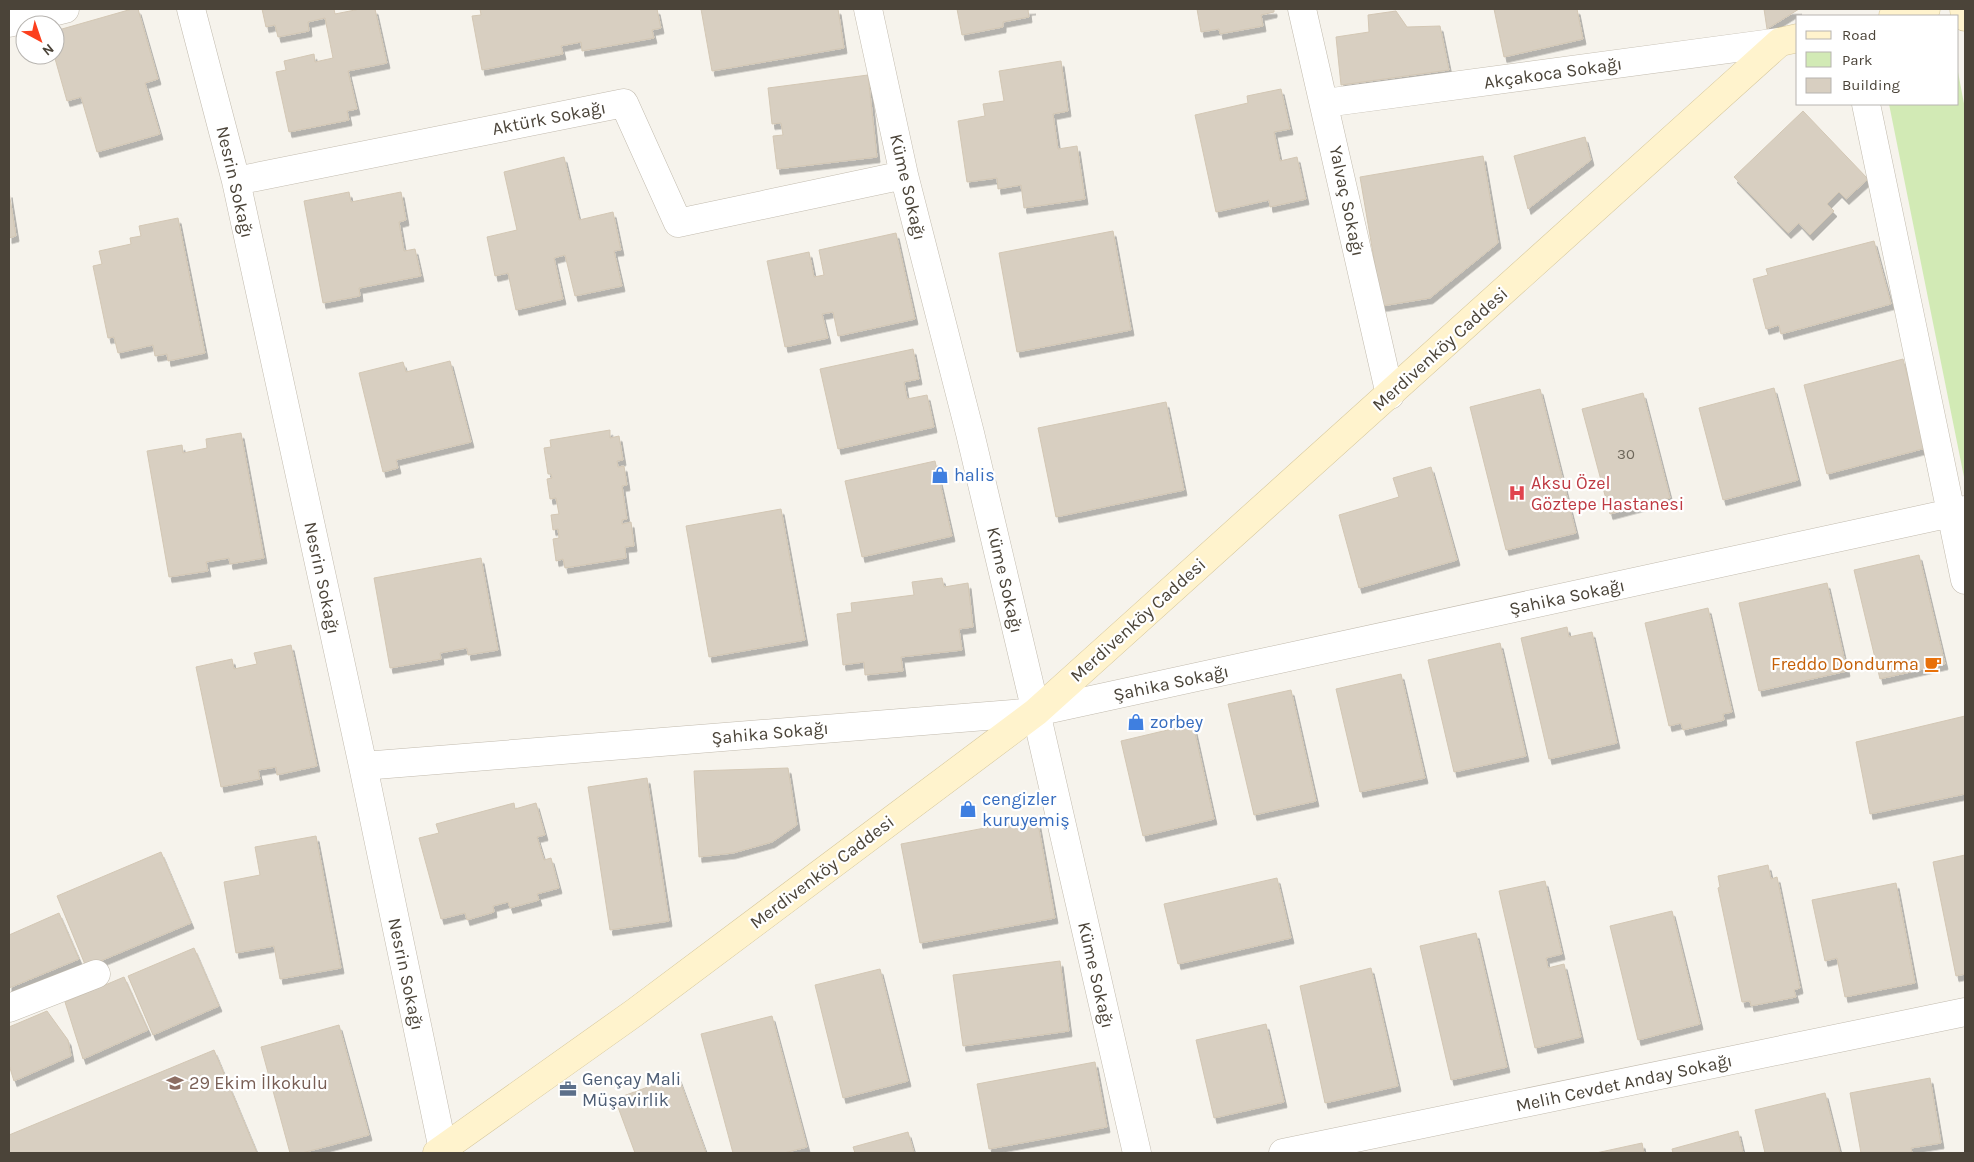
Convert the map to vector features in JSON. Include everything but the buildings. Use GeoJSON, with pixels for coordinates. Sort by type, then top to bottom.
{"type":"FeatureCollection","features":[{"type":"Feature","properties":{"kind":"street"},"geometry":{"type":"LineString","coordinates":[[9,23],[65,9]]}},
{"type":"Feature","properties":{"kind":"street","name":"Nesrin Sokağı"},"geometry":{"type":"LineString","coordinates":[[191,9],[236,181],[363,766],[440,1151]]}},
{"type":"Feature","properties":{"kind":"street","name":"Küme Sokağı"},"geometry":{"type":"LineString","coordinates":[[868,9],[904,175],[970,433],[1137,1153]]}},
{"type":"Feature","properties":{"kind":"street","name":"Yalvaç Sokağı"},"geometry":{"type":"LineString","coordinates":[[1302,9],[1390,394]]}},
{"type":"Feature","properties":{"kind":"street"},"geometry":{"type":"LineString","coordinates":[[1898,15],[1926,9]]}},
{"type":"Feature","properties":{"kind":"street"},"geometry":{"type":"LineString","coordinates":[[1964,9],[1965,17]]}},
{"type":"Feature","properties":{"kind":"street","name":"Akçakoca Sokağı"},"geometry":{"type":"LineString","coordinates":[[1325,103],[1789,40]]}},
{"type":"Feature","properties":{"kind":"street","name":"Merdivenköy Caddesi"},"geometry":{"type":"LineString","coordinates":[[440,1151],[634,1013],[1036,712],[1390,394],[1789,40]]}},
{"type":"Feature","properties":{"kind":"street","name":"Aktürk Sokağı"},"geometry":{"type":"LineString","coordinates":[[236,181],[624,102],[678,223],[904,175]]}},
{"type":"Feature","properties":{"kind":"street"},"geometry":{"type":"LineString","coordinates":[[1866,105],[1958,512],[1965,580]]}},
{"type":"Feature","properties":{"kind":"street","name":"Şahika Sokağı"},"geometry":{"type":"LineString","coordinates":[[363,766],[1036,712],[1958,512]]}},
{"type":"Feature","properties":{"kind":"street"},"geometry":{"type":"LineString","coordinates":[[9,1008],[96,974]]}},
{"type":"Feature","properties":{"kind":"street","name":"Melih Cevdet Anday Sokağı"},"geometry":{"type":"LineString","coordinates":[[1283,1153],[1965,1012]]}},
{"type":"Feature","properties":{"kind":"green space"},"geometry":{"type":"Polygon","coordinates":[[[1959,77],[1965,109],[1965,482],[1889,105],[1959,105],[1959,77]]]}},
{"type":"Feature","properties":{"kind":"place","name":"halis"},"geometry":{"type":"Point","coordinates":[940,475]}},
{"type":"Feature","properties":{"kind":"place","name":"Aksu Özel Göztepe Hastanesi"},"geometry":{"type":"Point","coordinates":[1517,493]}},
{"type":"Feature","properties":{"kind":"place","name":"Freddo Dondurma"},"geometry":{"type":"Point","coordinates":[1933,664]}},
{"type":"Feature","properties":{"kind":"place","name":"zorbey"},"geometry":{"type":"Point","coordinates":[1136,722]}},
{"type":"Feature","properties":{"kind":"place","name":"cengizler kuruyemiş"},"geometry":{"type":"Point","coordinates":[968,809]}},
{"type":"Feature","properties":{"kind":"place","name":"29 Ekim İlkokulu"},"geometry":{"type":"Point","coordinates":[175,1083]}},
{"type":"Feature","properties":{"kind":"place","name":"Gençay Mali Müşavirlik"},"geometry":{"type":"Point","coordinates":[568,1089]}}]}
